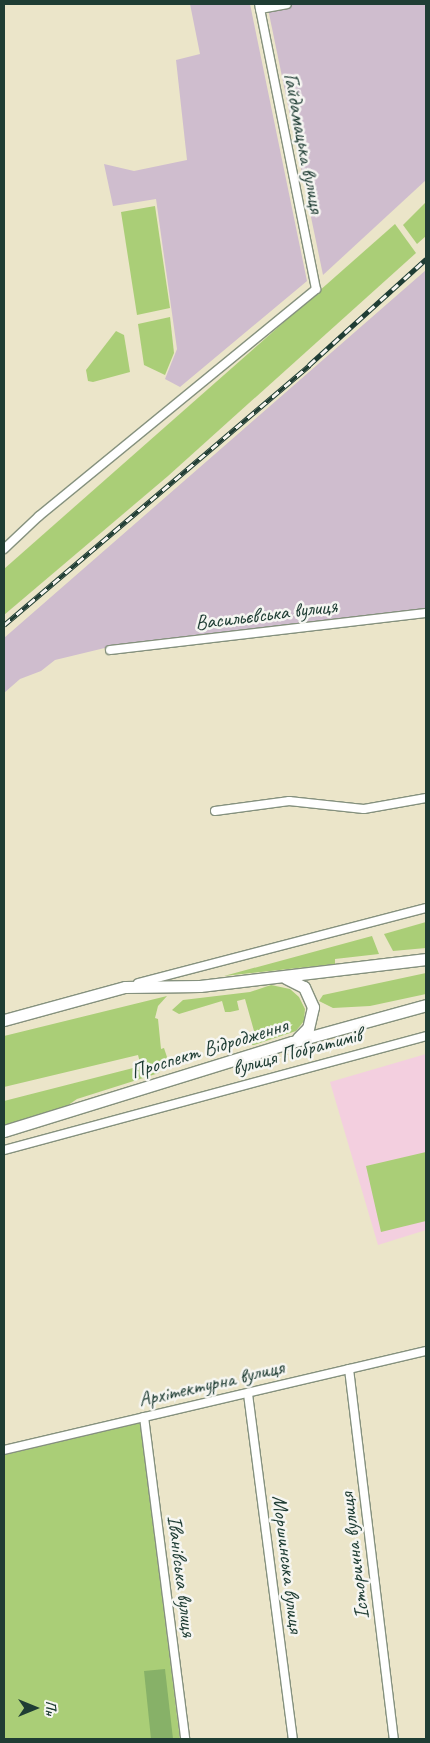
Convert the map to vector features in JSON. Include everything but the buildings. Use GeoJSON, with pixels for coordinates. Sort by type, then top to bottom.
{"type":"FeatureCollection","features":[{"type":"Feature","properties":{"kind":"main road"},"geometry":{"type":"LineString","coordinates":[[4,1020],[125,987],[200,986],[426,960]]}},
{"type":"Feature","properties":{"kind":"main road"},"geometry":{"type":"LineString","coordinates":[[285,977],[304,987],[313,1007],[308,1028],[292,1042]]}},
{"type":"Feature","properties":{"kind":"main road","name":"Проспект Відродження"},"geometry":{"type":"LineString","coordinates":[[4,1131],[292,1042],[426,1005]]}},
{"type":"Feature","properties":{"kind":"street"},"geometry":{"type":"LineString","coordinates":[[259,6],[287,4]]}},
{"type":"Feature","properties":{"kind":"street","name":"Гайдамацька вулиця"},"geometry":{"type":"LineString","coordinates":[[4,550],[39,516],[316,289],[259,6]]}},
{"type":"Feature","properties":{"kind":"street","name":"Васильєвська вулиця"},"geometry":{"type":"LineString","coordinates":[[110,650],[426,613]]}},
{"type":"Feature","properties":{"kind":"street"},"geometry":{"type":"LineString","coordinates":[[215,811],[289,801],[364,809],[426,798]]}},
{"type":"Feature","properties":{"kind":"street"},"geometry":{"type":"LineString","coordinates":[[125,987],[240,955],[426,908]]}},
{"type":"Feature","properties":{"kind":"street","name":"вулиця Побратимів"},"geometry":{"type":"LineString","coordinates":[[4,1150],[426,1036]]}},
{"type":"Feature","properties":{"kind":"street","name":"Архітектурна вулиця"},"geometry":{"type":"LineString","coordinates":[[4,1450],[426,1351]]}},
{"type":"Feature","properties":{"kind":"street","name":"Історична вулиця"},"geometry":{"type":"LineString","coordinates":[[349,1369],[394,1739]]}},
{"type":"Feature","properties":{"kind":"street","name":"Моршинська вулиця"},"geometry":{"type":"LineString","coordinates":[[248,1394],[293,1739]]}},
{"type":"Feature","properties":{"kind":"street","name":"Іванівська вулиця"},"geometry":{"type":"LineString","coordinates":[[144,1417],[185,1739]]}},
{"type":"Feature","properties":{"kind":"shaded area"},"geometry":{"type":"Polygon","coordinates":[[[190,4],[250,4],[307,281],[180,387],[165,379],[177,349],[156,199],[113,206],[104,164],[134,171],[187,160],[176,60],[200,54],[190,4]]]}},
{"type":"Feature","properties":{"kind":"shaded area"},"geometry":{"type":"Polygon","coordinates":[[[267,4],[426,4],[426,180],[323,275],[267,4]]]}},
{"type":"Feature","properties":{"kind":"shaded area"},"geometry":{"type":"Polygon","coordinates":[[[426,270],[426,610],[113,646],[55,660],[41,671],[20,679],[4,693],[4,638],[426,270]]]}},
{"type":"Feature","properties":{"kind":"shaded area"},"geometry":{"type":"Polygon","coordinates":[[[426,1054],[426,1230],[378,1245],[330,1082],[426,1054]]]}},
{"type":"Feature","properties":{"kind":"green space"},"geometry":{"type":"Polygon","coordinates":[[[426,202],[426,236],[417,244],[403,225],[426,202]]]}},
{"type":"Feature","properties":{"kind":"green space"},"geometry":{"type":"Polygon","coordinates":[[[155,206],[170,308],[137,315],[121,212],[155,206]]]}},
{"type":"Feature","properties":{"kind":"green space"},"geometry":{"type":"Polygon","coordinates":[[[395,224],[416,253],[168,476],[4,615],[4,569],[395,224]]]}},
{"type":"Feature","properties":{"kind":"green space"},"geometry":{"type":"Polygon","coordinates":[[[170,317],[174,353],[165,375],[144,365],[138,324],[170,317]]]}},
{"type":"Feature","properties":{"kind":"green space"},"geometry":{"type":"Polygon","coordinates":[[[116,331],[124,335],[130,372],[93,382],[88,381],[86,370],[116,331]]]}},
{"type":"Feature","properties":{"kind":"green space"},"geometry":{"type":"Polygon","coordinates":[[[426,922],[426,948],[393,951],[384,934],[426,922]]]}},
{"type":"Feature","properties":{"kind":"green space"},"geometry":{"type":"Polygon","coordinates":[[[372,936],[379,954],[335,959],[335,964],[224,976],[372,936]]]}},
{"type":"Feature","properties":{"kind":"green space"},"geometry":{"type":"Polygon","coordinates":[[[426,973],[426,994],[370,1006],[333,1008],[319,1001],[323,995],[426,973]]]}},
{"type":"Feature","properties":{"kind":"green space"},"geometry":{"type":"Polygon","coordinates":[[[271,985],[290,989],[299,997],[305,1009],[304,1021],[296,1031],[254,1045],[238,1044],[256,1038],[245,999],[237,1001],[239,1010],[230,1012],[225,1012],[222,1001],[179,1014],[172,1010],[183,1000],[250,992],[271,985]]]}},
{"type":"Feature","properties":{"kind":"green space"},"geometry":{"type":"Polygon","coordinates":[[[167,996],[158,1006],[155,1018],[158,1019],[161,1049],[164,1048],[167,1057],[159,1073],[77,1099],[61,1110],[4,1126],[4,1101],[141,1066],[138,1055],[4,1087],[4,1036],[167,996]]]}},
{"type":"Feature","properties":{"kind":"green space"},"geometry":{"type":"Polygon","coordinates":[[[426,1152],[426,1221],[381,1232],[366,1166],[426,1152]]]}},
{"type":"Feature","properties":{"kind":"green space"},"geometry":{"type":"Polygon","coordinates":[[[140,1423],[180,1739],[4,1739],[4,1455],[140,1423]]]}},
{"type":"Feature","properties":{"kind":"green space"},"geometry":{"type":"Polygon","coordinates":[[[165,1669],[173,1739],[151,1739],[144,1671],[165,1669]]]}},
{"type":"Feature","properties":{"kind":"railway"},"geometry":{"type":"LineString","coordinates":[[4,625],[309,365],[426,259]]}}]}
